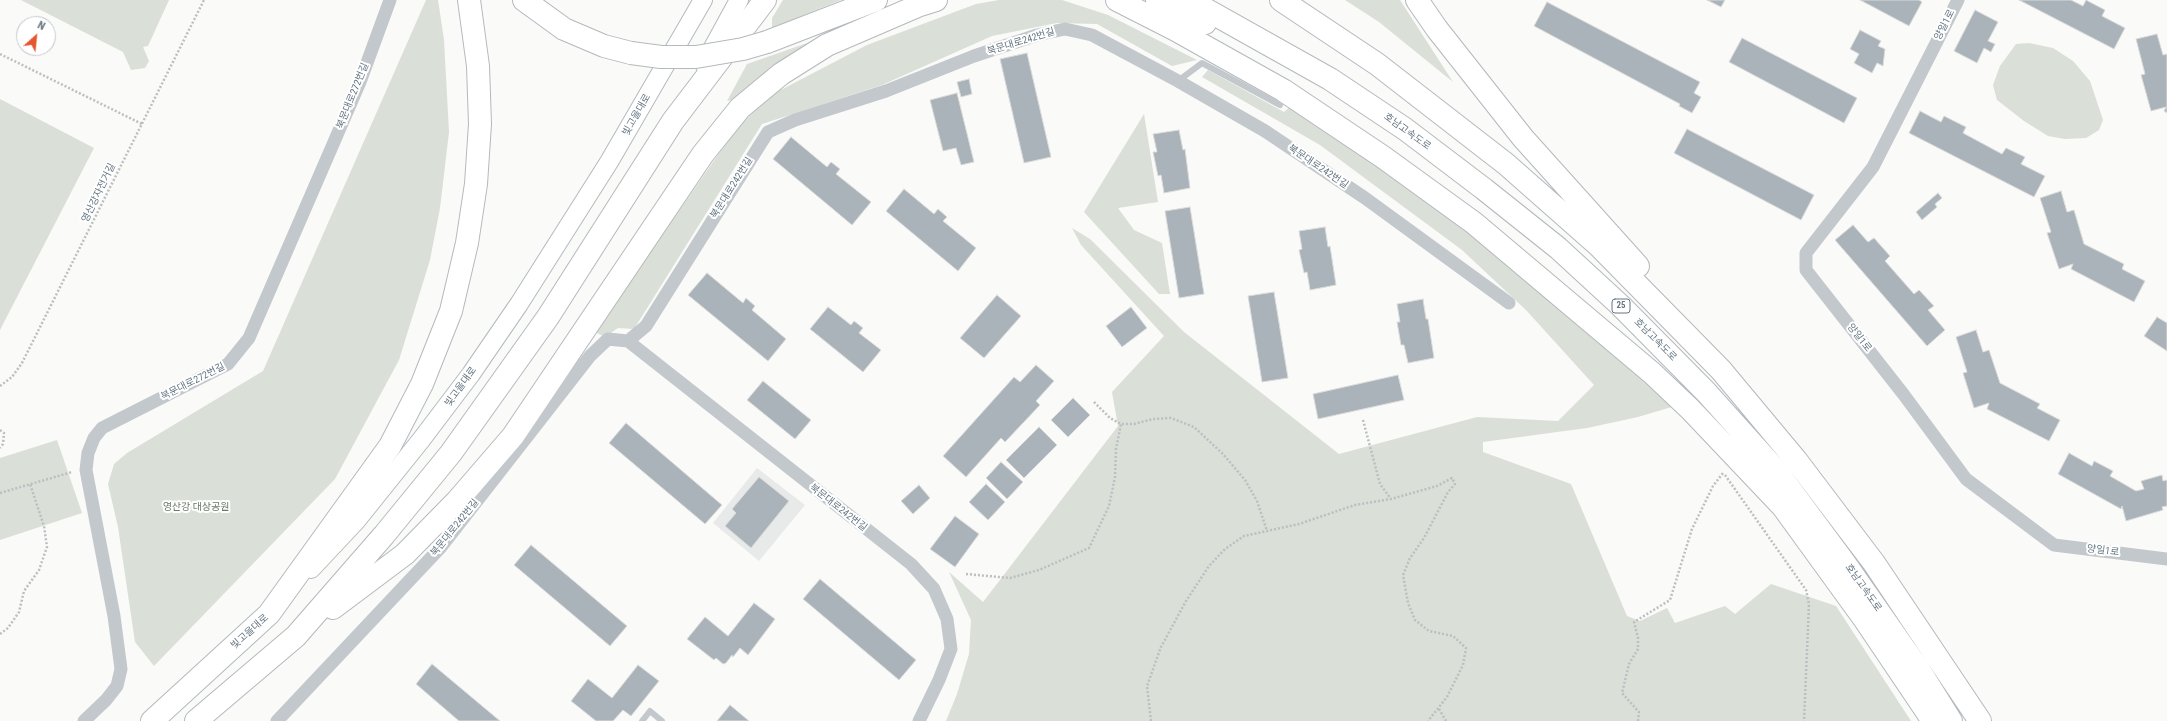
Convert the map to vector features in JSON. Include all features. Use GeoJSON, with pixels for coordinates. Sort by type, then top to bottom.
{"type":"FeatureCollection","features":[{"type":"Feature","properties":{"kind":"highway"},"geometry":{"type":"LineString","coordinates":[[270,614],[390,446],[422,384],[451,311],[467,243],[476,184],[480,124],[478,66],[468,0]]}},
{"type":"Feature","properties":{"kind":"highway"},"geometry":{"type":"LineString","coordinates":[[524,0],[564,29],[604,46],[631,53],[661,57],[696,57],[736,50],[767,42],[876,0]]}},
{"type":"Feature","properties":{"kind":"highway"},"geometry":{"type":"LineString","coordinates":[[296,636],[384,535],[451,453],[501,386],[552,311],[673,121],[765,0]]}},
{"type":"Feature","properties":{"kind":"highway"},"geometry":{"type":"LineString","coordinates":[[196,721],[296,636],[405,554],[457,501],[513,436],[703,154],[740,108],[781,74],[827,45],[920,5],[936,0]]}},
{"type":"Feature","properties":{"kind":"highway"},"geometry":{"type":"LineString","coordinates":[[1118,0],[1284,90],[1383,157],[1474,223],[1652,373],[1690,409],[1784,508]]}},
{"type":"Feature","properties":{"kind":"highway"},"geometry":{"type":"LineString","coordinates":[[1157,0],[1200,21],[1294,73],[1364,117],[1441,172],[1507,224],[1621,325],[1672,375],[1735,445],[1784,508],[1865,620],[1932,721]]}},
{"type":"Feature","properties":{"kind":"highway","name":"호남고속도로"},"geometry":{"type":"LineString","coordinates":[[1189,0],[1330,78],[1405,129],[1558,248],[1621,306],[1706,392],[1776,470],[1844,562],[1918,668],[1951,721]]}},
{"type":"Feature","properties":{"kind":"highway","name":"25"},"geometry":{"type":"LineString","coordinates":[[1281,0],[1377,64],[1506,164],[1599,246],[1721,370],[1796,460],[1874,563],[1980,721]]}},
{"type":"Feature","properties":{"kind":"highway"},"geometry":{"type":"LineString","coordinates":[[1417,0],[1437,29],[1523,138],[1647,275],[1721,370]]}},
{"type":"Feature","properties":{"kind":"highway","name":"빛고을대로"},"geometry":{"type":"LineString","coordinates":[[152,721],[270,614]]}},
{"type":"Feature","properties":{"kind":"main road","name":"빛고을대로"},"geometry":{"type":"LineString","coordinates":[[270,614],[356,520],[421,440],[471,374],[520,304],[605,168],[703,0]]}},
{"type":"Feature","properties":{"kind":"main road"},"geometry":{"type":"LineString","coordinates":[[673,121],[738,0]]}},
{"type":"Feature","properties":{"kind":"street","name":"북문대로272번길"},"geometry":{"type":"LineString","coordinates":[[84,721],[106,700],[116,686],[121,669],[114,616],[86,470],[88,453],[94,438],[102,428],[228,364],[249,338],[360,82],[390,0]]}},
{"type":"Feature","properties":{"kind":"street","name":"양일1로"},"geometry":{"type":"LineString","coordinates":[[1958,0],[1873,167],[1806,253],[1806,270],[1904,395],[1966,479],[2054,545],[2167,559]]}},
{"type":"Feature","properties":{"kind":"street","name":"북문대로242번길"},"geometry":{"type":"LineString","coordinates":[[628,341],[646,326],[768,132],[795,120],[886,91],[974,56],[1037,35],[1065,29],[1092,35],[1178,81],[1271,135],[1365,198],[1509,303]]}},
{"type":"Feature","properties":{"kind":"street","name":"북문대로242번길"},"geometry":{"type":"LineString","coordinates":[[277,721],[441,547],[590,356],[608,340],[628,341],[911,564],[934,589],[947,618],[951,649],[939,680],[919,721]]}},
{"type":"Feature","properties":{"kind":"lane"},"geometry":{"type":"LineString","coordinates":[[1178,81],[1202,63],[1280,105]]}},
{"type":"Feature","properties":{"kind":"lane"},"geometry":{"type":"LineString","coordinates":[[642,721],[650,711],[662,721]]}},
{"type":"Feature","properties":{"kind":"path","name":"영산강자전거길"},"geometry":{"type":"LineString","coordinates":[[0,386],[12,377],[22,363],[204,0]]}},
{"type":"Feature","properties":{"kind":"path"},"geometry":{"type":"LineString","coordinates":[[0,54],[142,124]]}},
{"type":"Feature","properties":{"kind":"path"},"geometry":{"type":"LineString","coordinates":[[1094,402],[1110,418],[1122,424],[1134,424],[1153,419],[1171,418],[1194,427],[1224,454],[1245,480],[1257,501],[1267,531]]}},
{"type":"Feature","properties":{"kind":"path"},"geometry":{"type":"LineString","coordinates":[[1363,420],[1380,484],[1391,499]]}},
{"type":"Feature","properties":{"kind":"path"},"geometry":{"type":"LineString","coordinates":[[966,574],[1010,578],[1039,570],[1089,548],[1109,506],[1115,477],[1116,449],[1122,424]]}},
{"type":"Feature","properties":{"kind":"path"},"geometry":{"type":"LineString","coordinates":[[0,430],[4,433],[3,444],[0,448]]}},
{"type":"Feature","properties":{"kind":"path"},"geometry":{"type":"LineString","coordinates":[[1718,467],[1806,590],[1809,604],[1804,721]]}},
{"type":"Feature","properties":{"kind":"path"},"geometry":{"type":"LineString","coordinates":[[0,493],[68,472],[86,470]]}},
{"type":"Feature","properties":{"kind":"path"},"geometry":{"type":"LineString","coordinates":[[1638,721],[1639,712],[1622,693],[1629,664],[1638,649],[1638,638],[1634,622],[1670,600],[1692,529],[1713,486],[1723,473]]}},
{"type":"Feature","properties":{"kind":"path"},"geometry":{"type":"LineString","coordinates":[[1151,721],[1147,686],[1161,647],[1186,601],[1209,566],[1225,549],[1244,536],[1299,524],[1355,505],[1391,499],[1438,486],[1452,478],[1455,484],[1448,492],[1424,538],[1410,558],[1403,575],[1408,604],[1415,620],[1429,631],[1453,636],[1466,648],[1463,665],[1447,697],[1439,710],[1428,721]]}},
{"type":"Feature","properties":{"kind":"path"},"geometry":{"type":"LineString","coordinates":[[0,634],[8,628],[19,612],[24,591],[39,570],[47,547],[44,526],[30,484]]}},
{"type":"Feature","properties":{"kind":"path"},"geometry":{"type":"LineString","coordinates":[[1439,710],[1446,721]]}},
{"type":"Feature","properties":{"kind":"shaded area"},"geometry":{"type":"Polygon","coordinates":[[[757,468],[805,505],[759,561],[713,523],[757,468]]]}},
{"type":"Feature","properties":{"kind":"green space"},"geometry":{"type":"Polygon","coordinates":[[[21,0],[169,0],[148,46],[143,47],[149,61],[145,68],[131,70],[123,52],[56,18],[56,16],[52,16],[21,0]]]}},
{"type":"Feature","properties":{"kind":"green space","name":"영산강 대상공원"},"geometry":{"type":"Polygon","coordinates":[[[426,0],[438,0],[444,40],[449,132],[440,208],[430,260],[399,360],[335,479],[154,666],[135,642],[118,527],[108,484],[114,464],[127,453],[263,371],[426,0]]]}},
{"type":"Feature","properties":{"kind":"green space"},"geometry":{"type":"Polygon","coordinates":[[[783,0],[841,0],[772,28],[772,18],[783,0]]]}},
{"type":"Feature","properties":{"kind":"green space"},"geometry":{"type":"Polygon","coordinates":[[[999,0],[1062,0],[1108,15],[1197,60],[1172,66],[1097,24],[1057,23],[992,36],[882,85],[762,124],[634,329],[618,328],[605,337],[595,332],[738,126],[775,93],[867,45],[976,4],[999,0]]]}},
{"type":"Feature","properties":{"kind":"green space"},"geometry":{"type":"Polygon","coordinates":[[[1345,0],[1400,0],[1453,82],[1379,22],[1345,0]]]}},
{"type":"Feature","properties":{"kind":"green space"},"geometry":{"type":"Polygon","coordinates":[[[816,40],[741,98],[727,101],[747,64],[816,40]]]}},
{"type":"Feature","properties":{"kind":"green space"},"geometry":{"type":"Polygon","coordinates":[[[2029,43],[2053,48],[2073,61],[2090,81],[2103,120],[2099,130],[2086,138],[2065,139],[2048,136],[2024,121],[1997,100],[1993,85],[2000,66],[2016,44],[2029,43]]]}},
{"type":"Feature","properties":{"kind":"green space"},"geometry":{"type":"Polygon","coordinates":[[[1208,70],[1284,112],[1291,106],[1472,230],[1675,406],[1638,417],[1587,428],[1483,442],[1483,452],[1571,484],[1627,616],[1640,621],[1667,608],[1675,623],[1725,606],[1735,614],[1771,584],[1836,606],[1911,721],[946,721],[957,694],[969,654],[971,620],[949,572],[983,602],[1118,426],[1112,392],[1164,336],[1081,245],[1072,228],[1090,239],[1184,332],[1339,454],[1477,417],[1558,421],[1594,385],[1526,310],[1462,250],[1320,145],[1202,77],[1208,70]]]}},
{"type":"Feature","properties":{"kind":"green space"},"geometry":{"type":"Polygon","coordinates":[[[0,99],[94,148],[0,330],[0,99]]]}},
{"type":"Feature","properties":{"kind":"green space"},"geometry":{"type":"Polygon","coordinates":[[[1144,114],[1158,202],[1118,208],[1134,230],[1162,243],[1170,294],[1159,294],[1084,212],[1144,114]]]}},
{"type":"Feature","properties":{"kind":"green space"},"geometry":{"type":"Polygon","coordinates":[[[57,440],[82,513],[0,540],[0,458],[57,440]]]}},
{"type":"Feature","properties":{"kind":"building"},"geometry":{"type":"Polygon","coordinates":[[[1707,0],[1725,0],[1721,7],[1707,0]]]}},
{"type":"Feature","properties":{"kind":"building"},"geometry":{"type":"Polygon","coordinates":[[[1860,0],[1919,0],[1922,2],[1909,26],[1860,0]]]}},
{"type":"Feature","properties":{"kind":"building"},"geometry":{"type":"Polygon","coordinates":[[[2019,0],[2071,0],[2083,6],[2086,0],[2105,10],[2102,16],[2125,28],[2114,49],[2019,0]]]}},
{"type":"Feature","properties":{"kind":"building"},"geometry":{"type":"Polygon","coordinates":[[[1547,2],[1700,82],[1694,93],[1701,97],[1692,113],[1679,106],[1680,104],[1534,26],[1547,2]]]}},
{"type":"Feature","properties":{"kind":"building"},"geometry":{"type":"Polygon","coordinates":[[[1975,10],[1998,22],[1988,41],[1995,44],[1991,52],[1984,48],[1977,63],[1954,51],[1975,10]]]}},
{"type":"Feature","properties":{"kind":"building"},"geometry":{"type":"Polygon","coordinates":[[[1860,30],[1881,41],[1878,46],[1885,49],[1883,66],[1877,63],[1872,73],[1854,63],[1859,54],[1850,49],[1860,30]]]}},
{"type":"Feature","properties":{"kind":"building"},"geometry":{"type":"Polygon","coordinates":[[[2157,34],[2163,55],[2167,54],[2167,113],[2164,111],[2166,107],[2151,111],[2141,75],[2145,74],[2136,39],[2157,34]]]}},
{"type":"Feature","properties":{"kind":"building"},"geometry":{"type":"Polygon","coordinates":[[[1742,38],[1857,98],[1844,123],[1729,62],[1742,38]]]}},
{"type":"Feature","properties":{"kind":"building"},"geometry":{"type":"Polygon","coordinates":[[[1027,53],[1051,157],[1024,163],[1000,59],[1027,53]]]}},
{"type":"Feature","properties":{"kind":"building"},"geometry":{"type":"Polygon","coordinates":[[[969,79],[972,94],[961,97],[957,82],[969,79]]]}},
{"type":"Feature","properties":{"kind":"building"},"geometry":{"type":"Polygon","coordinates":[[[957,93],[974,162],[961,165],[956,148],[943,151],[930,100],[957,93]]]}},
{"type":"Feature","properties":{"kind":"building"},"geometry":{"type":"Polygon","coordinates":[[[1920,111],[1941,122],[1944,116],[1966,127],[1963,133],[2002,154],[2006,148],[2025,157],[2021,164],[2045,176],[2034,197],[1909,133],[1920,111]]]}},
{"type":"Feature","properties":{"kind":"building"},"geometry":{"type":"Polygon","coordinates":[[[1687,129],[1814,195],[1801,220],[1674,153],[1687,129]]]}},
{"type":"Feature","properties":{"kind":"building"},"geometry":{"type":"Polygon","coordinates":[[[1179,130],[1183,150],[1185,149],[1190,188],[1164,193],[1161,175],[1158,176],[1153,152],[1157,152],[1153,134],[1179,130]]]}},
{"type":"Feature","properties":{"kind":"building"},"geometry":{"type":"Polygon","coordinates":[[[791,137],[827,167],[831,162],[840,169],[836,174],[871,202],[852,225],[773,159],[791,137]]]}},
{"type":"Feature","properties":{"kind":"building"},"geometry":{"type":"Polygon","coordinates":[[[904,189],[934,214],[938,209],[947,217],[943,221],[976,248],[958,271],[886,211],[904,189]]]}},
{"type":"Feature","properties":{"kind":"building"},"geometry":{"type":"Polygon","coordinates":[[[2061,191],[2067,212],[2074,210],[2084,244],[2124,264],[2122,269],[2145,281],[2134,302],[2071,269],[2073,264],[2059,269],[2047,233],[2051,232],[2040,198],[2061,191]]]}},
{"type":"Feature","properties":{"kind":"building"},"geometry":{"type":"Polygon","coordinates":[[[1938,193],[1942,198],[1935,204],[1937,207],[1922,220],[1916,212],[1938,193]]]}},
{"type":"Feature","properties":{"kind":"building"},"geometry":{"type":"Polygon","coordinates":[[[1190,207],[1204,294],[1179,298],[1165,211],[1190,207]]]}},
{"type":"Feature","properties":{"kind":"building"},"geometry":{"type":"Polygon","coordinates":[[[1853,225],[1868,242],[1874,238],[1890,256],[1885,261],[1914,294],[1919,290],[1934,306],[1928,310],[1945,330],[1927,346],[1835,240],[1853,225]]]}},
{"type":"Feature","properties":{"kind":"building"},"geometry":{"type":"Polygon","coordinates":[[[1325,227],[1328,247],[1330,246],[1336,285],[1310,290],[1307,272],[1304,273],[1299,250],[1302,249],[1299,231],[1325,227]]]}},
{"type":"Feature","properties":{"kind":"building"},"geometry":{"type":"Polygon","coordinates":[[[707,273],[743,303],[746,298],[755,306],[752,310],[786,339],[768,361],[688,295],[707,273]]]}},
{"type":"Feature","properties":{"kind":"building"},"geometry":{"type":"Polygon","coordinates":[[[1274,292],[1288,378],[1262,382],[1248,296],[1274,292]]]}},
{"type":"Feature","properties":{"kind":"building"},"geometry":{"type":"Polygon","coordinates":[[[997,295],[1021,316],[984,358],[960,338],[997,295]]]}},
{"type":"Feature","properties":{"kind":"building"},"geometry":{"type":"Polygon","coordinates":[[[1423,299],[1426,319],[1428,319],[1434,358],[1408,363],[1404,345],[1401,345],[1397,322],[1400,322],[1397,304],[1423,299]]]}},
{"type":"Feature","properties":{"kind":"building"},"geometry":{"type":"Polygon","coordinates":[[[828,307],[851,325],[854,321],[863,328],[859,333],[881,350],[863,372],[810,329],[828,307]]]}},
{"type":"Feature","properties":{"kind":"building"},"geometry":{"type":"Polygon","coordinates":[[[1131,307],[1147,328],[1122,347],[1106,326],[1131,307]]]}},
{"type":"Feature","properties":{"kind":"building"},"geometry":{"type":"Polygon","coordinates":[[[2157,317],[2167,323],[2167,351],[2144,336],[2157,317]]]}},
{"type":"Feature","properties":{"kind":"building"},"geometry":{"type":"Polygon","coordinates":[[[1976,330],[1983,352],[1989,350],[2000,383],[2040,404],[2037,408],[2060,420],[2049,441],[1987,409],[1989,403],[1974,408],[1963,373],[1967,372],[1956,337],[1976,330]]]}},
{"type":"Feature","properties":{"kind":"building"},"geometry":{"type":"Polygon","coordinates":[[[1036,365],[1054,381],[1036,401],[1040,405],[1005,442],[1001,438],[966,477],[943,456],[1014,377],[1020,382],[1036,365]]]}},
{"type":"Feature","properties":{"kind":"building"},"geometry":{"type":"Polygon","coordinates":[[[1398,375],[1404,400],[1318,419],[1313,394],[1398,375]]]}},
{"type":"Feature","properties":{"kind":"building"},"geometry":{"type":"Polygon","coordinates":[[[763,381],[811,420],[795,439],[747,400],[763,381]]]}},
{"type":"Feature","properties":{"kind":"building"},"geometry":{"type":"Polygon","coordinates":[[[1073,398],[1090,415],[1068,437],[1051,420],[1073,398]]]}},
{"type":"Feature","properties":{"kind":"building"},"geometry":{"type":"Polygon","coordinates":[[[626,423],[722,505],[705,524],[609,443],[626,423]]]}},
{"type":"Feature","properties":{"kind":"building"},"geometry":{"type":"Polygon","coordinates":[[[1039,427],[1057,445],[1024,478],[1006,460],[1039,427]]]}},
{"type":"Feature","properties":{"kind":"building"},"geometry":{"type":"Polygon","coordinates":[[[2069,453],[2092,466],[2094,461],[2113,471],[2110,476],[2136,491],[2144,489],[2141,481],[2162,475],[2163,481],[2167,480],[2167,506],[2162,507],[2163,510],[2126,521],[2122,506],[2121,509],[2058,474],[2069,453]]]}},
{"type":"Feature","properties":{"kind":"building"},"geometry":{"type":"Polygon","coordinates":[[[1001,462],[1023,482],[1007,499],[986,478],[1001,462]]]}},
{"type":"Feature","properties":{"kind":"building"},"geometry":{"type":"Polygon","coordinates":[[[759,477],[789,501],[751,548],[725,526],[736,513],[732,509],[759,477]]]}},
{"type":"Feature","properties":{"kind":"building"},"geometry":{"type":"Polygon","coordinates":[[[986,484],[1005,502],[988,520],[969,502],[986,484]]]}},
{"type":"Feature","properties":{"kind":"building"},"geometry":{"type":"Polygon","coordinates":[[[919,485],[930,498],[913,514],[901,501],[919,485]]]}},
{"type":"Feature","properties":{"kind":"building"},"geometry":{"type":"Polygon","coordinates":[[[955,516],[979,534],[955,567],[930,549],[955,516]]]}},
{"type":"Feature","properties":{"kind":"building"},"geometry":{"type":"Polygon","coordinates":[[[531,545],[627,626],[610,646],[514,565],[531,545]]]}},
{"type":"Feature","properties":{"kind":"building"},"geometry":{"type":"Polygon","coordinates":[[[820,579],[916,660],[899,680],[803,599],[820,579]]]}},
{"type":"Feature","properties":{"kind":"building"},"geometry":{"type":"Polygon","coordinates":[[[754,603],[775,619],[748,655],[740,648],[733,657],[732,655],[726,663],[723,664],[716,658],[714,660],[687,639],[705,617],[728,636],[754,603]]]}},
{"type":"Feature","properties":{"kind":"building"},"geometry":{"type":"Polygon","coordinates":[[[432,664],[500,721],[459,721],[416,684],[432,664]]]}},
{"type":"Feature","properties":{"kind":"building"},"geometry":{"type":"Polygon","coordinates":[[[638,665],[659,681],[631,716],[623,710],[613,721],[596,721],[571,701],[588,679],[612,698],[638,665]]]}},
{"type":"Feature","properties":{"kind":"building"},"geometry":{"type":"Polygon","coordinates":[[[730,705],[749,721],[717,721],[730,705]]]}}]}
